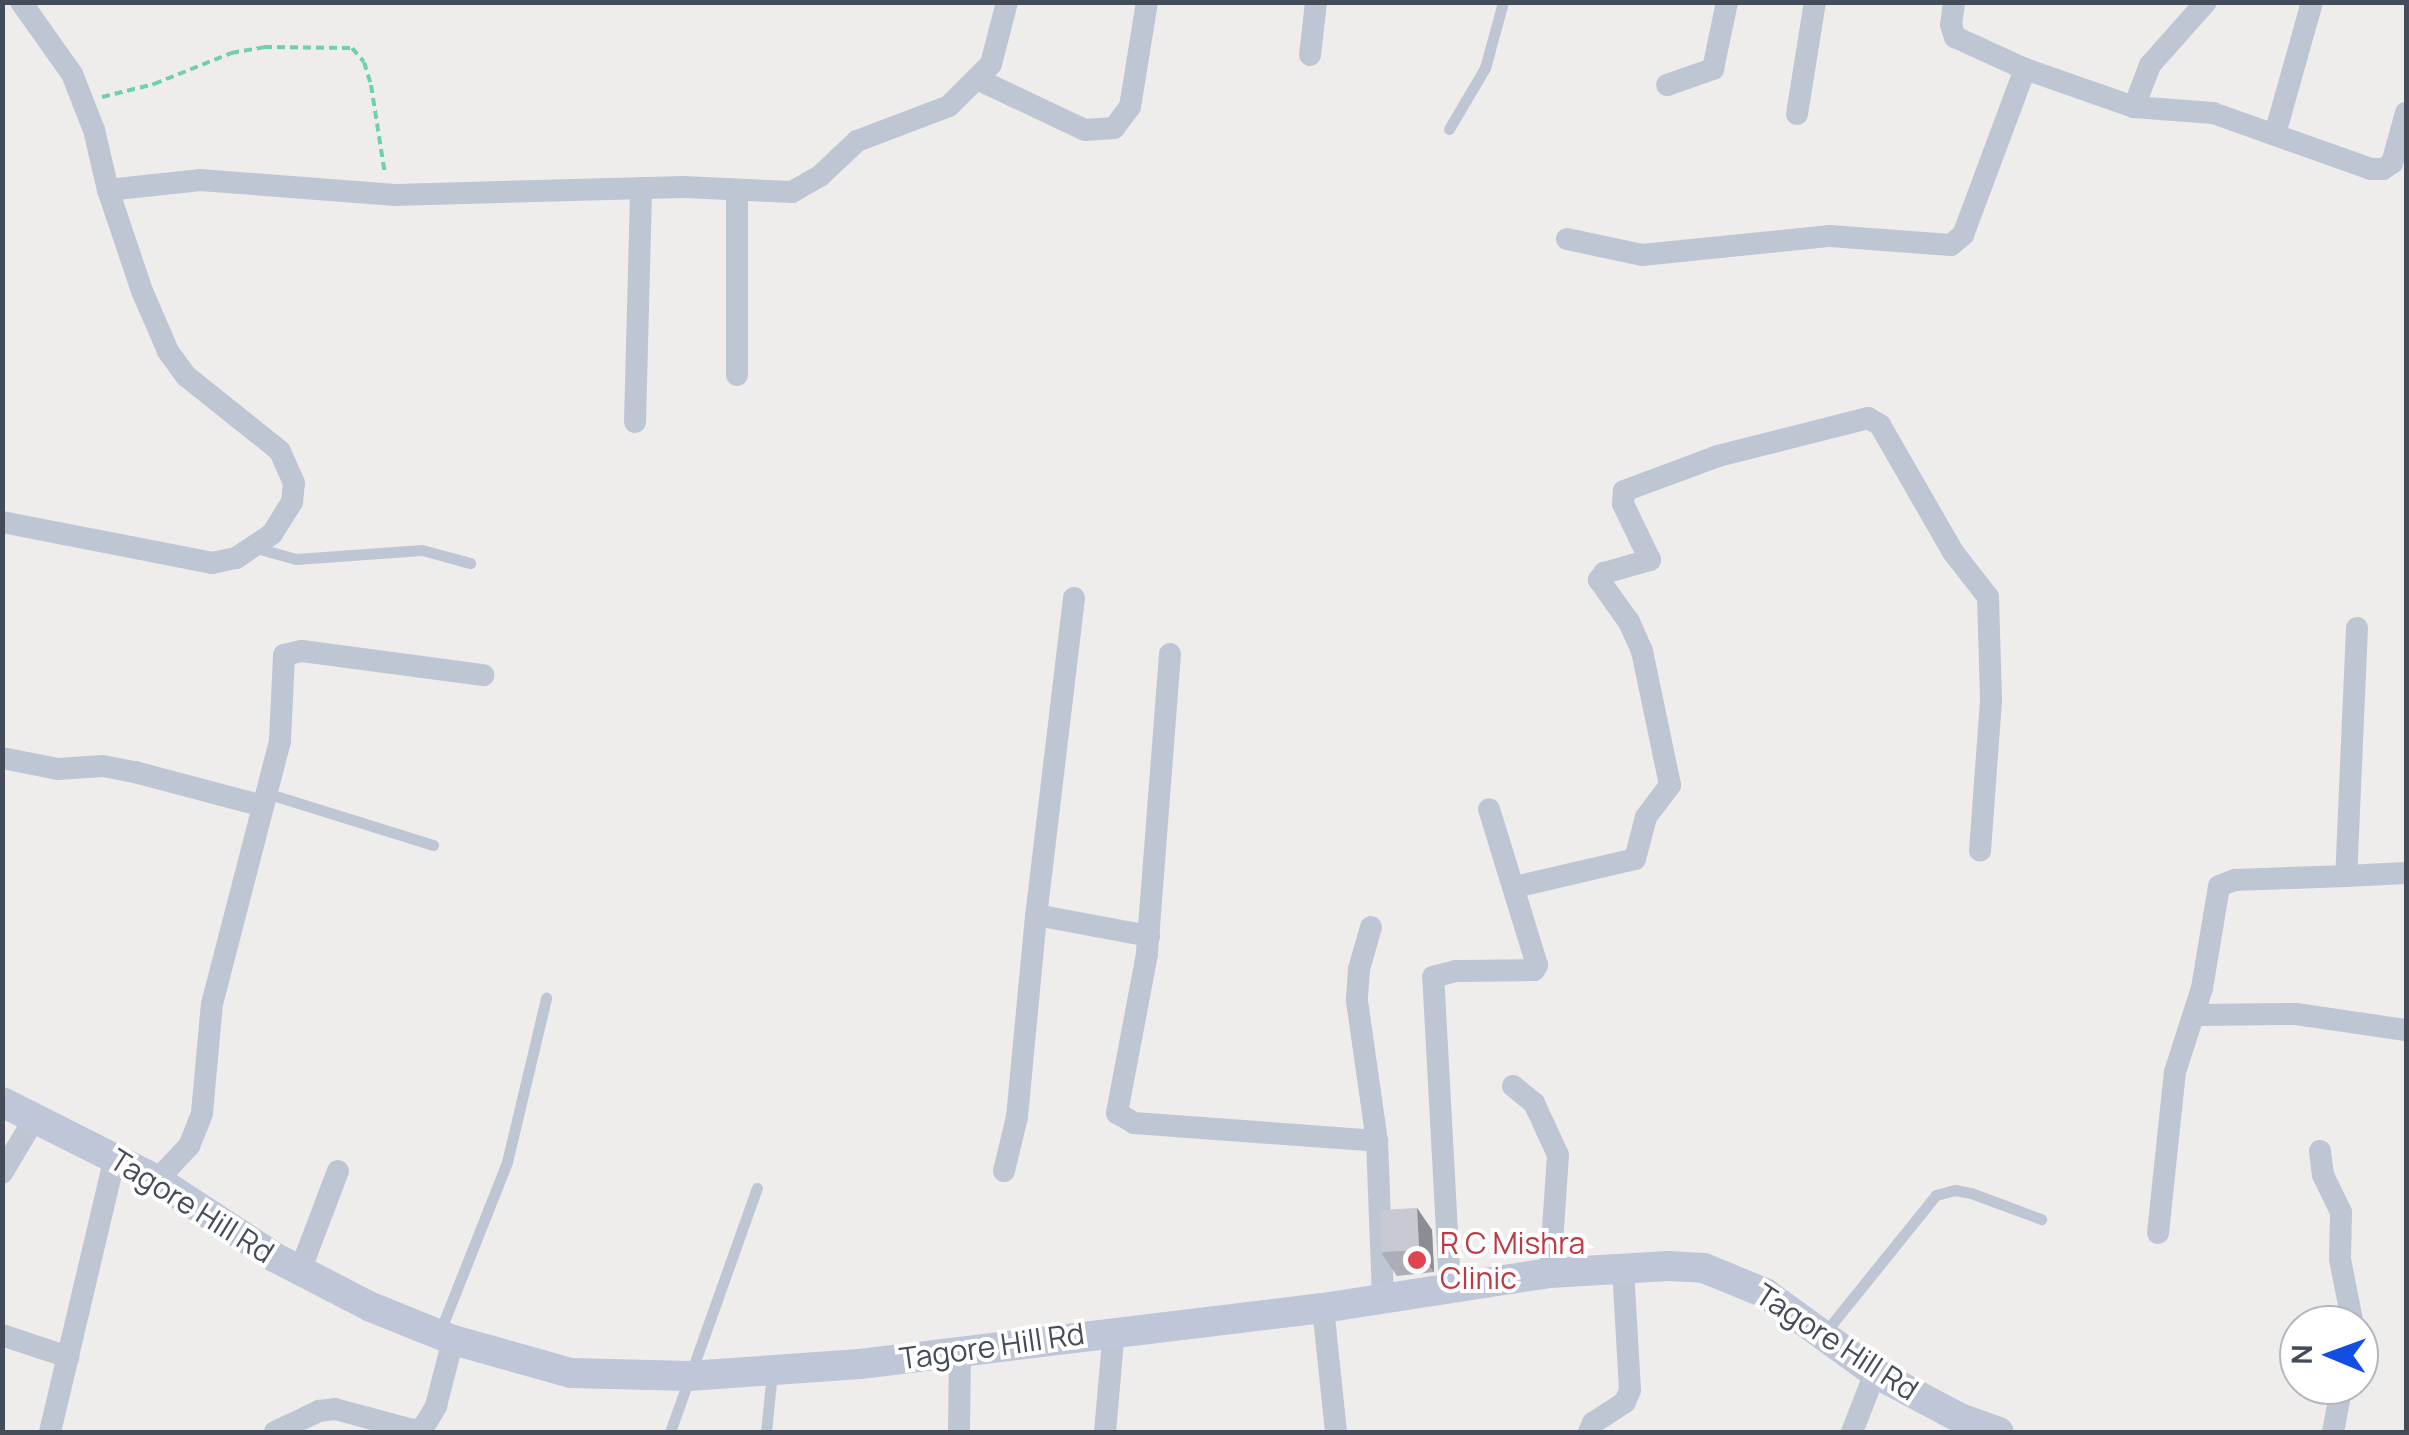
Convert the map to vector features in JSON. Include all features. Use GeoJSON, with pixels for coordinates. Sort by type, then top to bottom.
{"type":"FeatureCollection","features":[{"type":"Feature","properties":{"kind":"main road","name":"Tagore Hill Rd"},"geometry":{"type":"LineString","coordinates":[[2,1102],[157,1180],[300,1271],[446,1337],[571,1374],[689,1376],[772,1371],[1324,1308],[1550,1273],[1704,1268],[1765,1293],[1875,1373],[1960,1418],[1999,1432]]}},
{"type":"Feature","properties":{"kind":"street"},"geometry":{"type":"LineString","coordinates":[[2,522],[212,563],[256,548],[272,534],[292,502],[292,471],[267,438],[186,376],[154,326],[83,102],[52,40],[21,2]]}},
{"type":"Feature","properties":{"kind":"street"},"geometry":{"type":"LineString","coordinates":[[108,190],[200,180],[384,194],[641,188],[778,193],[805,187],[857,141],[948,106],[996,56],[1007,2]]}},
{"type":"Feature","properties":{"kind":"street"},"geometry":{"type":"LineString","coordinates":[[974,82],[1085,130],[1114,128],[1130,107],[1147,2]]}},
{"type":"Feature","properties":{"kind":"street"},"geometry":{"type":"LineString","coordinates":[[1310,55],[1316,2]]}},
{"type":"Feature","properties":{"kind":"street"},"geometry":{"type":"LineString","coordinates":[[1666,85],[1713,69],[1726,2]]}},
{"type":"Feature","properties":{"kind":"street"},"geometry":{"type":"LineString","coordinates":[[1797,114],[1815,2]]}},
{"type":"Feature","properties":{"kind":"street"},"geometry":{"type":"LineString","coordinates":[[1954,2],[1951,25],[1955,38],[2025,69],[2134,107],[2213,112],[2383,169],[2395,157],[2406,113]]}},
{"type":"Feature","properties":{"kind":"street"},"geometry":{"type":"LineString","coordinates":[[2134,107],[2150,64],[2206,2]]}},
{"type":"Feature","properties":{"kind":"street"},"geometry":{"type":"LineString","coordinates":[[2274,134],[2312,2]]}},
{"type":"Feature","properties":{"kind":"street"},"geometry":{"type":"LineString","coordinates":[[1567,239],[1642,255],[1800,237],[1951,245],[1963,234],[2025,69]]}},
{"type":"Feature","properties":{"kind":"street"},"geometry":{"type":"LineString","coordinates":[[635,422],[641,188]]}},
{"type":"Feature","properties":{"kind":"street"},"geometry":{"type":"LineString","coordinates":[[737,192],[737,374]]}},
{"type":"Feature","properties":{"kind":"street"},"geometry":{"type":"LineString","coordinates":[[1515,887],[1634,859],[1646,816],[1670,785],[1642,651],[1630,622],[1598,580],[1604,573],[1650,560],[1623,504],[1624,491],[1718,456],[1868,418],[1880,424],[1953,552],[1988,597],[1991,701],[1980,851]]}},
{"type":"Feature","properties":{"kind":"street"},"geometry":{"type":"LineString","coordinates":[[1004,1171],[1017,1117],[1036,915],[1074,598]]}},
{"type":"Feature","properties":{"kind":"street"},"geometry":{"type":"LineString","coordinates":[[2346,876],[2357,628]]}},
{"type":"Feature","properties":{"kind":"street"},"geometry":{"type":"LineString","coordinates":[[157,1180],[198,1130],[207,1028],[280,742],[280,668],[288,652],[483,675]]}},
{"type":"Feature","properties":{"kind":"street"},"geometry":{"type":"LineString","coordinates":[[1170,654],[1150,936],[1116,1098],[1120,1118],[1255,1134],[1378,1140]]}},
{"type":"Feature","properties":{"kind":"street"},"geometry":{"type":"LineString","coordinates":[[2,758],[58,769],[103,766],[264,800]]}},
{"type":"Feature","properties":{"kind":"street"},"geometry":{"type":"LineString","coordinates":[[1450,1288],[1433,980],[1440,973],[1536,969],[1515,887],[1489,810]]}},
{"type":"Feature","properties":{"kind":"street"},"geometry":{"type":"LineString","coordinates":[[2158,1233],[2175,1072],[2195,1015],[2216,892],[2222,882],[2406,874]]}},
{"type":"Feature","properties":{"kind":"street"},"geometry":{"type":"LineString","coordinates":[[1036,915],[1150,936]]}},
{"type":"Feature","properties":{"kind":"street"},"geometry":{"type":"LineString","coordinates":[[1371,927],[1359,969],[1357,1001],[1378,1140],[1382,1300]]}},
{"type":"Feature","properties":{"kind":"street"},"geometry":{"type":"LineString","coordinates":[[2195,1015],[2296,1014],[2406,1030]]}},
{"type":"Feature","properties":{"kind":"street"},"geometry":{"type":"LineString","coordinates":[[1513,1086],[1539,1112],[1558,1156],[1550,1273]]}},
{"type":"Feature","properties":{"kind":"street"},"geometry":{"type":"LineString","coordinates":[[2,1174],[36,1116]]}},
{"type":"Feature","properties":{"kind":"street"},"geometry":{"type":"LineString","coordinates":[[2320,1151],[2322,1175],[2341,1212],[2340,1259],[2349,1305]]}},
{"type":"Feature","properties":{"kind":"street"},"geometry":{"type":"LineString","coordinates":[[53,1432],[115,1158]]}},
{"type":"Feature","properties":{"kind":"street"},"geometry":{"type":"LineString","coordinates":[[300,1271],[338,1171]]}},
{"type":"Feature","properties":{"kind":"street"},"geometry":{"type":"LineString","coordinates":[[1589,1432],[1593,1422],[1626,1402],[1630,1390],[1623,1269]]}},
{"type":"Feature","properties":{"kind":"street"},"geometry":{"type":"LineString","coordinates":[[1324,1308],[1336,1432]]}},
{"type":"Feature","properties":{"kind":"street"},"geometry":{"type":"LineString","coordinates":[[1105,1432],[1114,1330]]}},
{"type":"Feature","properties":{"kind":"street"},"geometry":{"type":"LineString","coordinates":[[2,1335],[68,1357]]}},
{"type":"Feature","properties":{"kind":"street"},"geometry":{"type":"LineString","coordinates":[[275,1432],[319,1411],[335,1409],[413,1430],[422,1428],[436,1406],[446,1337]]}},
{"type":"Feature","properties":{"kind":"street"},"geometry":{"type":"LineString","coordinates":[[959,1432],[960,1352]]}},
{"type":"Feature","properties":{"kind":"street"},"geometry":{"type":"LineString","coordinates":[[1852,1432],[1875,1373]]}},
{"type":"Feature","properties":{"kind":"street"},"geometry":{"type":"LineString","coordinates":[[2333,1432],[2338,1405]]}},
{"type":"Feature","properties":{"kind":"lane"},"geometry":{"type":"LineString","coordinates":[[1449,129],[1485,68],[1504,2]]}},
{"type":"Feature","properties":{"kind":"lane"},"geometry":{"type":"LineString","coordinates":[[256,548],[296,560],[422,550],[470,563]]}},
{"type":"Feature","properties":{"kind":"lane"},"geometry":{"type":"LineString","coordinates":[[264,800],[433,845]]}},
{"type":"Feature","properties":{"kind":"lane"},"geometry":{"type":"LineString","coordinates":[[446,1337],[507,1162],[546,998]]}},
{"type":"Feature","properties":{"kind":"lane"},"geometry":{"type":"LineString","coordinates":[[670,1432],[757,1188]]}},
{"type":"Feature","properties":{"kind":"lane"},"geometry":{"type":"LineString","coordinates":[[1823,1335],[1936,1195],[1955,1190],[1971,1193],[2040,1219]]}},
{"type":"Feature","properties":{"kind":"lane"},"geometry":{"type":"LineString","coordinates":[[766,1432],[772,1371]]}},
{"type":"Feature","properties":{"kind":"path"},"geometry":{"type":"LineString","coordinates":[[83,102],[154,84],[247,50],[299,45],[352,48],[364,62],[374,102],[385,170],[384,194]]}},
{"type":"Feature","properties":{"kind":"building"},"geometry":{"type":"Polygon","coordinates":[[[1417,1208],[1419,1250],[1382,1252],[1380,1210],[1417,1208]]]}},
{"type":"Feature","properties":{"kind":"place","name":"R C Mishra Clinic"},"geometry":{"type":"Point","coordinates":[1417,1260]}}]}
